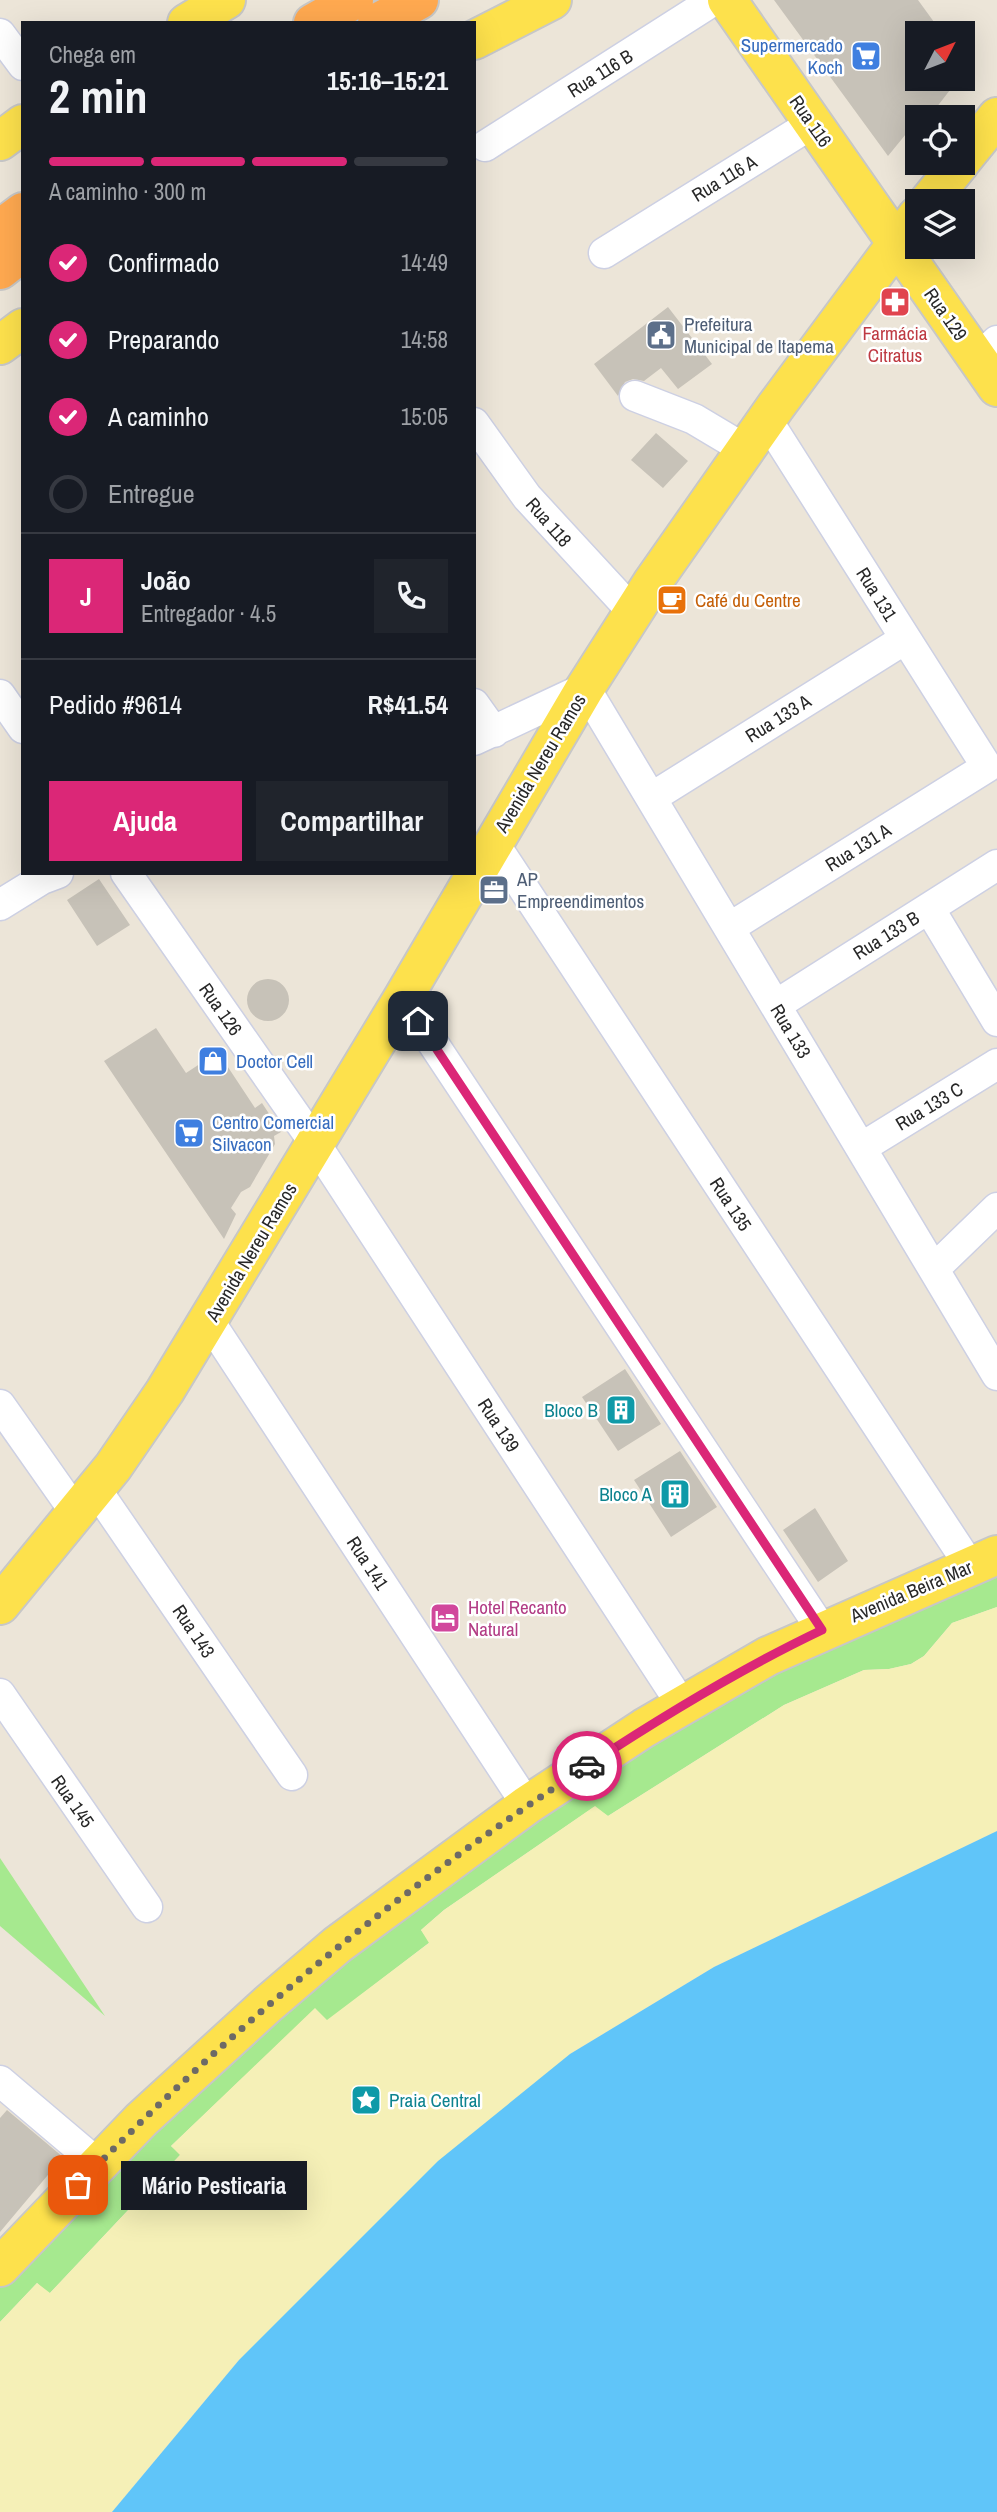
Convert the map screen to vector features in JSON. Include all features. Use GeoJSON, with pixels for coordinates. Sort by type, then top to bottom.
{"type":"FeatureCollection","features":[{"type":"Feature","properties":{"kind":"highway"},"geometry":{"type":"LineString","coordinates":[[317,21],[354,0]]}},
{"type":"Feature","properties":{"kind":"highway"},"geometry":{"type":"LineString","coordinates":[[381,21],[419,0]]}},
{"type":"Feature","properties":{"kind":"highway"},"geometry":{"type":"LineString","coordinates":[[0,229],[21,213]]}},
{"type":"Feature","properties":{"kind":"highway"},"geometry":{"type":"LineString","coordinates":[[0,270],[21,254]]}},
{"type":"Feature","properties":{"kind":"main road"},"geometry":{"type":"LineString","coordinates":[[190,21],[226,0]]}},
{"type":"Feature","properties":{"kind":"main road"},"geometry":{"type":"LineString","coordinates":[[476,39],[552,0]]}},
{"type":"Feature","properties":{"kind":"main road","name":"Rua 116"},"geometry":{"type":"LineString","coordinates":[[727,0],[813,123],[905,228]]}},
{"type":"Feature","properties":{"kind":"main road"},"geometry":{"type":"LineString","coordinates":[[975,144],[997,117]]}},
{"type":"Feature","properties":{"kind":"main road"},"geometry":{"type":"LineString","coordinates":[[0,141],[21,125]]}},
{"type":"Feature","properties":{"kind":"main road"},"geometry":{"type":"LineString","coordinates":[[939,189],[950,175]]}},
{"type":"Feature","properties":{"kind":"main road","name":"Avenida Nereu Ramos"},"geometry":{"type":"LineString","coordinates":[[476,871],[585,688],[634,612],[756,435],[905,230]]}},
{"type":"Feature","properties":{"kind":"main road","name":"Rua 129"},"geometry":{"type":"LineString","coordinates":[[925,259],[991,362]]}},
{"type":"Feature","properties":{"kind":"main road","name":"Avenida Nereu Ramos"},"geometry":{"type":"LineString","coordinates":[[0,1605],[86,1501],[137,1433],[316,1145],[474,875]]}},
{"type":"Feature","properties":{"kind":"main road","name":"Avenida Beira Mar"},"geometry":{"type":"LineString","coordinates":[[0,2267],[180,2083],[337,1945],[527,1805],[682,1705],[768,1656],[983,1560]]}},
{"type":"Feature","properties":{"kind":"street","name":"Rua 116 B"},"geometry":{"type":"LineString","coordinates":[[485,146],[714,0]]}},
{"type":"Feature","properties":{"kind":"street"},"geometry":{"type":"LineString","coordinates":[[0,34],[21,62]]}},
{"type":"Feature","properties":{"kind":"street","name":"Rua 116 A"},"geometry":{"type":"LineString","coordinates":[[604,253],[813,123]]}},
{"type":"Feature","properties":{"kind":"street"},"geometry":{"type":"LineString","coordinates":[[635,396],[694,419],[756,435]]}},
{"type":"Feature","properties":{"kind":"street","name":"Rua 118"},"geometry":{"type":"LineString","coordinates":[[476,426],[527,497],[634,612]]}},
{"type":"Feature","properties":{"kind":"street","name":"Rua 131"},"geometry":{"type":"LineString","coordinates":[[756,435],[905,639],[987,767]]}},
{"type":"Feature","properties":{"kind":"street","name":"Rua 133 A"},"geometry":{"type":"LineString","coordinates":[[651,798],[905,639]]}},
{"type":"Feature","properties":{"kind":"street"},"geometry":{"type":"LineString","coordinates":[[476,710],[484,736],[585,688]]}},
{"type":"Feature","properties":{"kind":"street","name":"Rua 133"},"geometry":{"type":"LineString","coordinates":[[585,688],[997,1375]]}},
{"type":"Feature","properties":{"kind":"street"},"geometry":{"type":"LineString","coordinates":[[0,695],[21,724]]}},
{"type":"Feature","properties":{"kind":"street","name":"Rua 131 A"},"geometry":{"type":"LineString","coordinates":[[729,928],[987,767]]}},
{"type":"Feature","properties":{"kind":"street","name":"Rua 135"},"geometry":{"type":"LineString","coordinates":[[493,842],[983,1560]]}},
{"type":"Feature","properties":{"kind":"street","name":"Rua 133 B"},"geometry":{"type":"LineString","coordinates":[[776,1006],[997,866]]}},
{"type":"Feature","properties":{"kind":"street"},"geometry":{"type":"LineString","coordinates":[[0,905],[53,875]]}},
{"type":"Feature","properties":{"kind":"street","name":"Rua 126"},"geometry":{"type":"LineString","coordinates":[[127,875],[316,1145]]}},
{"type":"Feature","properties":{"kind":"street"},"geometry":{"type":"LineString","coordinates":[[929,908],[997,1021]]}},
{"type":"Feature","properties":{"kind":"street"},"geometry":{"type":"LineString","coordinates":[[403,998],[822,1630]]}},
{"type":"Feature","properties":{"kind":"street","name":"Rua 133 C"},"geometry":{"type":"LineString","coordinates":[[861,1148],[997,1064]]}},
{"type":"Feature","properties":{"kind":"street","name":"Rua 139"},"geometry":{"type":"LineString","coordinates":[[316,1145],[682,1705]]}},
{"type":"Feature","properties":{"kind":"street"},"geometry":{"type":"LineString","coordinates":[[934,1269],[997,1209]]}},
{"type":"Feature","properties":{"kind":"street","name":"Rua 141"},"geometry":{"type":"LineString","coordinates":[[209,1321],[527,1805]]}},
{"type":"Feature","properties":{"kind":"street","name":"Rua 143"},"geometry":{"type":"LineString","coordinates":[[0,1405],[86,1501],[292,1774]]}},
{"type":"Feature","properties":{"kind":"street","name":"Rua 145"},"geometry":{"type":"LineString","coordinates":[[0,1694],[147,1907]]}},
{"type":"Feature","properties":{"kind":"street"},"geometry":{"type":"LineString","coordinates":[[0,2081],[98,2164]]}},
{"type":"Feature","properties":{"kind":"green space"},"geometry":{"type":"Polygon","coordinates":[[[997,1569],[997,1607],[952,1623],[924,1656],[911,1664],[889,1669],[864,1670],[784,1705],[608,1816],[594,1807],[444,1910],[421,1930],[430,1942],[327,2021],[315,2009],[171,2146],[181,2154],[49,2294],[37,2283],[0,2322],[0,2284],[93,2187],[340,1956],[716,1698],[997,1569]]]}},
{"type":"Feature","properties":{"kind":"green space"},"geometry":{"type":"Polygon","coordinates":[[[0,1858],[105,2016],[0,1926],[0,1858]]]}},
{"type":"Feature","properties":{"kind":"sand","name":"Praia Central"},"geometry":{"type":"Polygon","coordinates":[[[997,1607],[997,1831],[714,1967],[570,2054],[239,2360],[112,2512],[0,2512],[0,2322],[37,2283],[50,2293],[180,2155],[171,2146],[315,2008],[327,2020],[429,1943],[421,1930],[444,1910],[595,1806],[608,1816],[784,1705],[864,1670],[889,1669],[911,1664],[924,1656],[952,1623],[997,1607]]]}},
{"type":"Feature","properties":{"kind":"water"},"geometry":{"type":"Polygon","coordinates":[[[997,1831],[997,2512],[112,2512],[239,2360],[438,2161],[570,2054],[714,1967],[997,1831]]]}},
{"type":"Feature","properties":{"kind":"building","name":"Supermercado Koch"},"geometry":{"type":"Polygon","coordinates":[[[774,0],[918,0],[933,21],[905,21],[905,91],[949,91],[938,105],[905,105],[905,135],[888,156],[774,0]]]}},
{"type":"Feature","properties":{"kind":"building","name":"Prefeitura Municipal de Itapema"},"geometry":{"type":"Polygon","coordinates":[[[668,307],[712,364],[678,389],[661,368],[644,381],[633,379],[625,382],[618,396],[594,364],[668,307]]]}},
{"type":"Feature","properties":{"kind":"building"},"geometry":{"type":"Polygon","coordinates":[[[656,433],[688,461],[663,488],[631,460],[656,433]]]}},
{"type":"Feature","properties":{"kind":"building"},"geometry":{"type":"Polygon","coordinates":[[[99,879],[130,925],[97,946],[67,900],[99,879]]]}},
{"type":"Feature","properties":{"kind":"building"},"geometry":{"type":"Polygon","coordinates":[[[268,979],[283,985],[289,1000],[283,1015],[268,1021],[253,1015],[247,1000],[253,985],[268,979]]]}},
{"type":"Feature","properties":{"kind":"building","name":"Centro Comercial Silvacon"},"geometry":{"type":"Polygon","coordinates":[[[156,1028],[186,1073],[218,1052],[255,1108],[262,1103],[281,1132],[274,1136],[275,1144],[250,1187],[241,1192],[231,1208],[236,1214],[224,1239],[104,1061],[156,1028]]]}},
{"type":"Feature","properties":{"kind":"building","name":"Bloco B"},"geometry":{"type":"Polygon","coordinates":[[[625,1369],[661,1424],[618,1451],[582,1397],[625,1369]]]}},
{"type":"Feature","properties":{"kind":"building","name":"Bloco A"},"geometry":{"type":"Polygon","coordinates":[[[680,1451],[717,1507],[671,1537],[634,1480],[680,1451]]]}},
{"type":"Feature","properties":{"kind":"building"},"geometry":{"type":"Polygon","coordinates":[[[815,1508],[848,1561],[818,1582],[783,1530],[815,1508]]]}},
{"type":"Feature","properties":{"kind":"building"},"geometry":{"type":"Polygon","coordinates":[[[7,2110],[63,2157],[0,2232],[0,2118],[7,2110]]]}},
{"type":"Feature","properties":{"kind":"way so far"},"geometry":{"type":"LineString","coordinates":[[78,2185],[180,2083],[337,1945],[527,1805],[587,1766]]}},
{"type":"Feature","properties":{"kind":"place","name":"Supermercado Koch"},"geometry":{"type":"Point","coordinates":[866,56]}},
{"type":"Feature","properties":{"kind":"place","name":"Farmácia Citratus"},"geometry":{"type":"Point","coordinates":[895,302]}},
{"type":"Feature","properties":{"kind":"place","name":"Prefeitura Municipal de Itapema"},"geometry":{"type":"Point","coordinates":[661,335]}},
{"type":"Feature","properties":{"kind":"place","name":"Café du Centre"},"geometry":{"type":"Point","coordinates":[672,600]}},
{"type":"Feature","properties":{"kind":"place","name":"AP Empreendimentos"},"geometry":{"type":"Point","coordinates":[494,890]}},
{"type":"Feature","properties":{"kind":"place","name":"Doctor Cell"},"geometry":{"type":"Point","coordinates":[213,1061]}},
{"type":"Feature","properties":{"kind":"place","name":"Centro Comercial Silvacon"},"geometry":{"type":"Point","coordinates":[189,1133]}},
{"type":"Feature","properties":{"kind":"place","name":"Bloco B"},"geometry":{"type":"Point","coordinates":[621,1410]}},
{"type":"Feature","properties":{"kind":"place","name":"Bloco A"},"geometry":{"type":"Point","coordinates":[675,1494]}},
{"type":"Feature","properties":{"kind":"place","name":"Hotel Recanto Natural"},"geometry":{"type":"Point","coordinates":[445,1618]}},
{"type":"Feature","properties":{"kind":"place","name":"Praia Central"},"geometry":{"type":"Point","coordinates":[366,2100]}},
{"type":"Feature","properties":{"kind":"place","name":"Mário Pesticaria"},"geometry":{"type":"Point","coordinates":[78,2185]}},
{"type":"Feature","properties":{"kind":"route"},"geometry":{"type":"LineString","coordinates":[[418,1021],[822,1630],[768,1656],[682,1705],[587,1766]]}}]}
